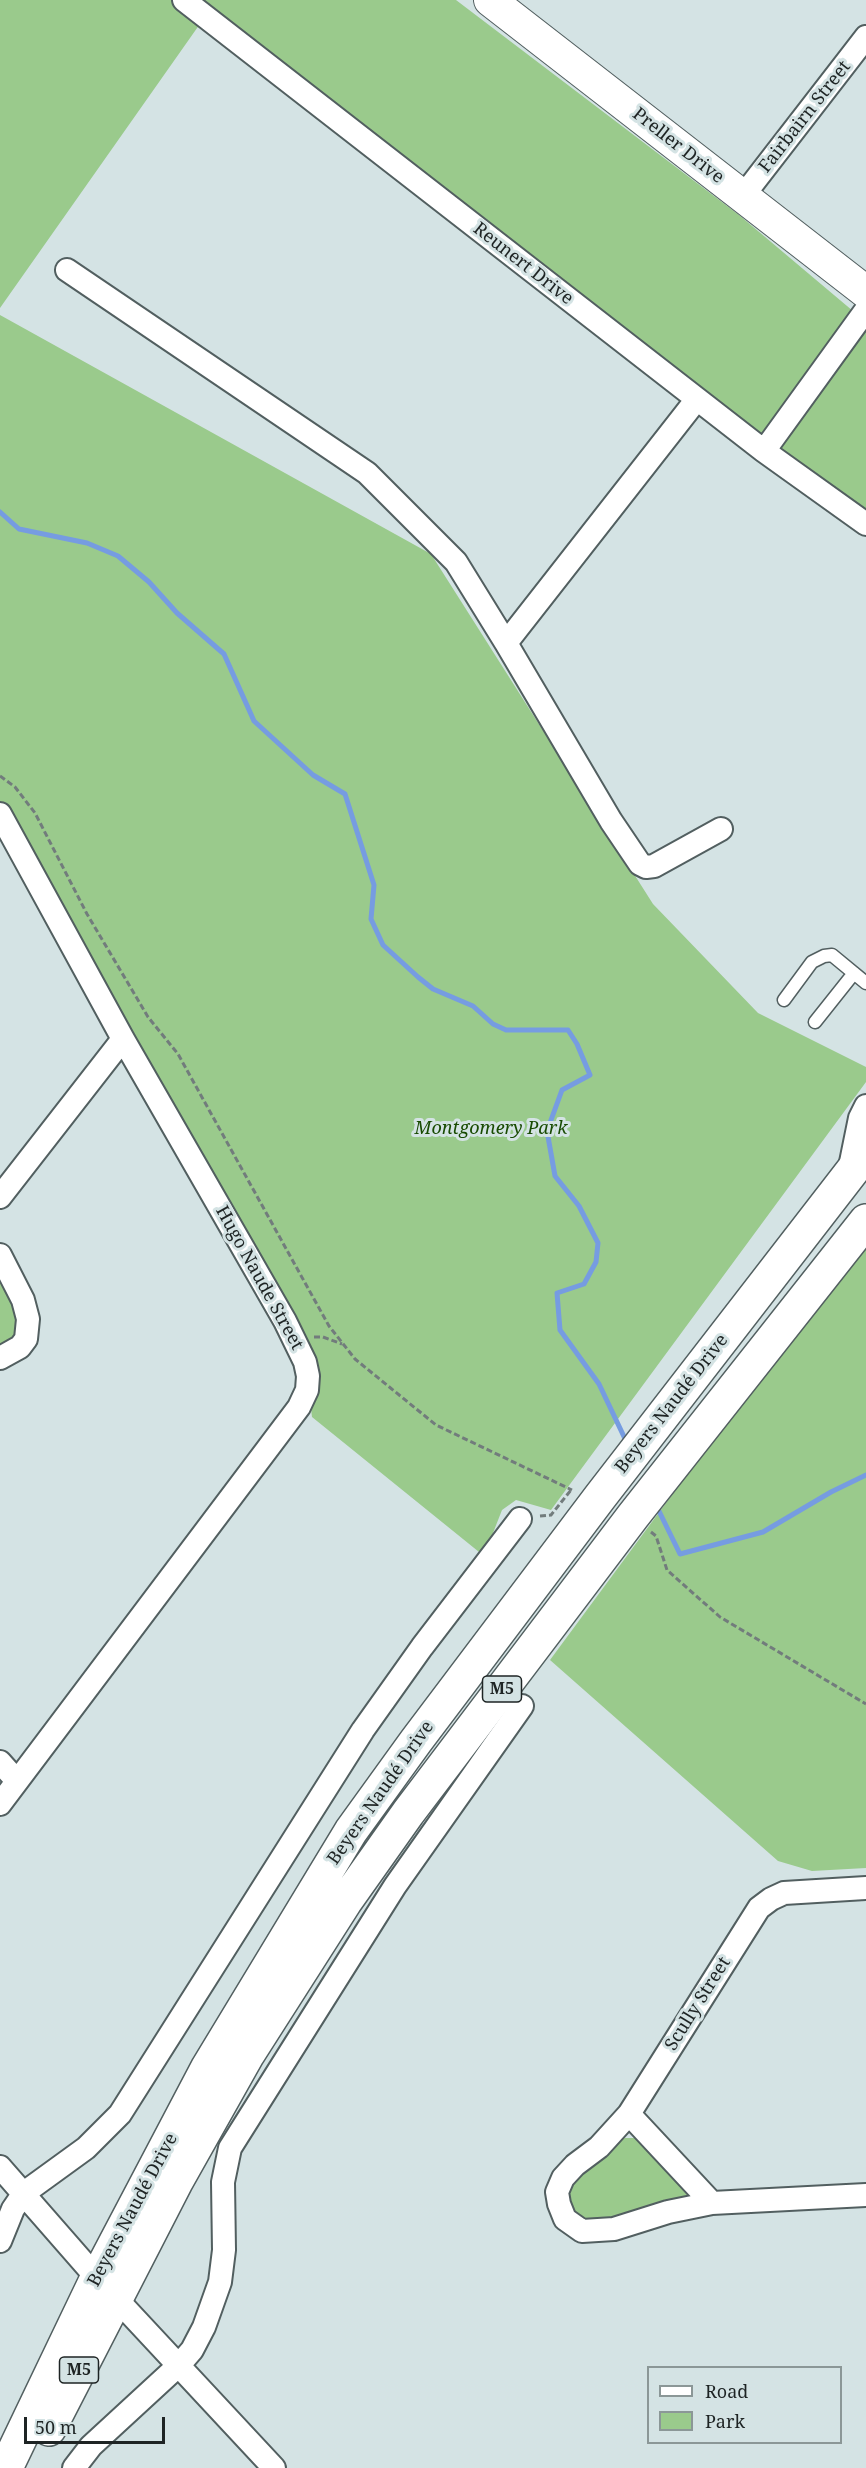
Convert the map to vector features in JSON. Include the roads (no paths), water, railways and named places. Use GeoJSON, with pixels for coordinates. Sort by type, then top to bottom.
{"type":"FeatureCollection","features":[{"type":"Feature","properties":{"kind":"main road","name":"Preller Drive"},"geometry":{"type":"LineString","coordinates":[[490,0],[866,292]]}},
{"type":"Feature","properties":{"kind":"main road","name":"Beyers Naudé Drive"},"geometry":{"type":"LineString","coordinates":[[29,2468],[106,2289],[208,2067],[351,1831],[416,1741],[585,1493],[857,1165]]}},
{"type":"Feature","properties":{"kind":"main road","name":"Beyers Naudé Drive"},"geometry":{"type":"LineString","coordinates":[[6,2468],[106,2289],[176,2182],[248,2054],[345,1902],[415,1804],[633,1516],[866,1221]]}},
{"type":"Feature","properties":{"kind":"street","name":"Reunert Drive"},"geometry":{"type":"LineString","coordinates":[[184,0],[764,451],[866,524]]}},
{"type":"Feature","properties":{"kind":"street","name":"Fairbairn Street"},"geometry":{"type":"LineString","coordinates":[[743,196],[866,37]]}},
{"type":"Feature","properties":{"kind":"street"},"geometry":{"type":"LineString","coordinates":[[67,270],[367,473],[456,562],[611,821],[640,864],[646,867],[654,866],[721,830]]}},
{"type":"Feature","properties":{"kind":"street"},"geometry":{"type":"LineString","coordinates":[[764,451],[866,310]]}},
{"type":"Feature","properties":{"kind":"street"},"geometry":{"type":"LineString","coordinates":[[506,643],[697,399]]}},
{"type":"Feature","properties":{"kind":"street","name":"Hugo Naude Street"},"geometry":{"type":"LineString","coordinates":[[0,814],[123,1039],[294,1338],[305,1362],[308,1376],[307,1390],[299,1407],[0,1804]]}},
{"type":"Feature","properties":{"kind":"street"},"geometry":{"type":"LineString","coordinates":[[0,1197],[123,1039]]}},
{"type":"Feature","properties":{"kind":"street","name":"Beyers Naudé Drive"},"geometry":{"type":"LineString","coordinates":[[857,1165],[860,1118],[866,1106]]}},
{"type":"Feature","properties":{"kind":"street"},"geometry":{"type":"LineString","coordinates":[[0,1255],[23,1300],[27,1319],[26,1339],[20,1347],[0,1358]]}},
{"type":"Feature","properties":{"kind":"street"},"geometry":{"type":"LineString","coordinates":[[0,2241],[13,2209],[24,2193],[86,2148],[120,2114],[363,1730],[422,1647],[520,1519]]}},
{"type":"Feature","properties":{"kind":"street"},"geometry":{"type":"LineString","coordinates":[[74,2468],[92,2446],[179,2365],[192,2350],[204,2327],[220,2282],[224,2250],[223,2182],[230,2148],[396,1886],[522,1706]]}},
{"type":"Feature","properties":{"kind":"street"},"geometry":{"type":"LineString","coordinates":[[0,1762],[17,1781]]}},
{"type":"Feature","properties":{"kind":"street","name":"Scully Street"},"geometry":{"type":"LineString","coordinates":[[866,1888],[784,1893],[759,1908],[629,2114],[599,2147],[575,2165],[563,2178],[557,2192],[565,2219],[582,2231],[614,2229],[668,2212],[712,2203],[866,2195]]}},
{"type":"Feature","properties":{"kind":"street"},"geometry":{"type":"LineString","coordinates":[[629,2114],[712,2203]]}},
{"type":"Feature","properties":{"kind":"street"},"geometry":{"type":"LineString","coordinates":[[0,2167],[106,2289],[274,2468]]}},
{"type":"Feature","properties":{"kind":"lane"},"geometry":{"type":"LineString","coordinates":[[784,1000],[812,962],[824,956],[832,955],[866,983]]}},
{"type":"Feature","properties":{"kind":"lane"},"geometry":{"type":"LineString","coordinates":[[814,1022],[854,973]]}},
{"type":"Feature","properties":{"kind":"waterway"},"geometry":{"type":"LineString","coordinates":[[0,512],[19,529],[87,543],[118,556],[149,582],[177,613],[224,654],[254,721],[313,775],[345,794],[374,885],[371,919],[383,945],[418,977],[433,989],[473,1006],[493,1024],[506,1030],[568,1030],[577,1044],[590,1075],[562,1090],[547,1131],[555,1176],[579,1206],[598,1243],[596,1262],[584,1284],[557,1293],[560,1330],[599,1384],[627,1443]]}},
{"type":"Feature","properties":{"kind":"waterway"},"geometry":{"type":"LineString","coordinates":[[656,1505],[680,1554],[763,1532],[831,1492],[866,1475]]}},
{"type":"Feature","properties":{"kind":"park label","name":"Montgomery Park"},"geometry":{"type":"Point","coordinates":[491,1129]}}]}
